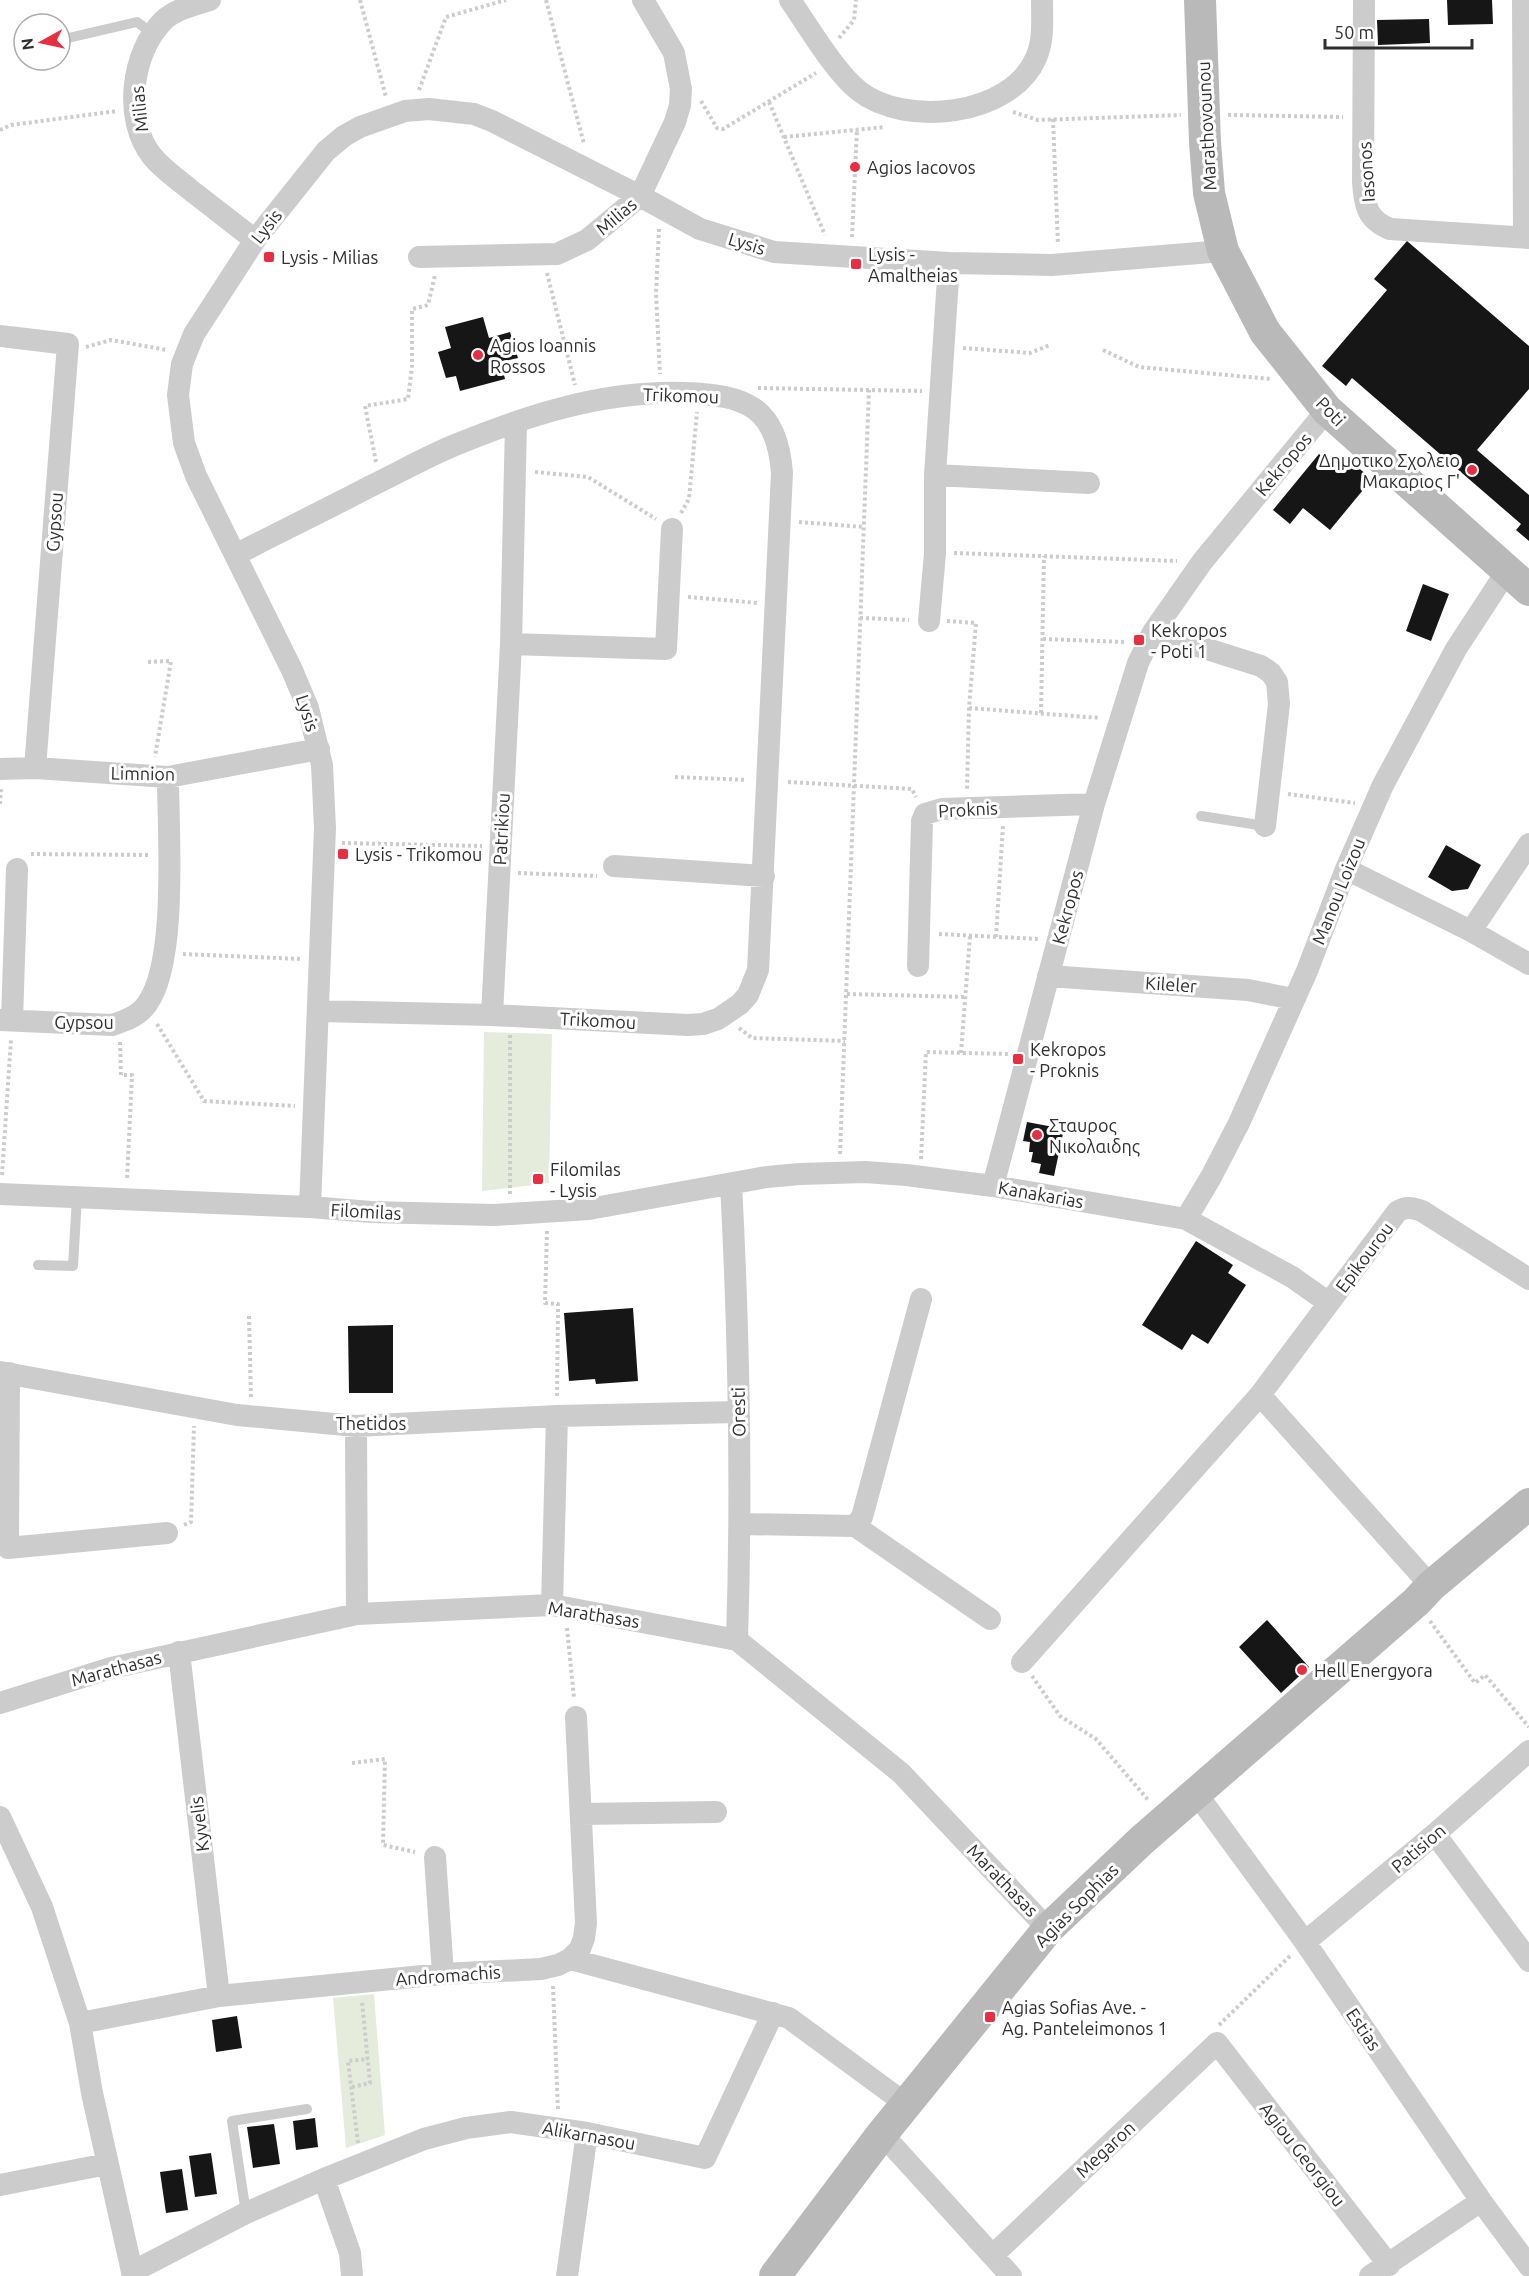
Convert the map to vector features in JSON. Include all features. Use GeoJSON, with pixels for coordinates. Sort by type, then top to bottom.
{"type":"FeatureCollection","features":[{"type":"Feature","properties":{"kind":"street","name":"Milias"},"geometry":{"type":"LineString","coordinates":[[210,0],[180,10],[164,20],[153,34],[139,64],[135,109],[143,144],[153,157],[164,169],[255,240]]}},
{"type":"Feature","properties":{"kind":"street","name":"Milias"},"geometry":{"type":"LineString","coordinates":[[429,257],[557,254],[587,240],[640,196],[675,122],[680,105],[680,79],[674,53],[643,0]]}},
{"type":"Feature","properties":{"kind":"street"},"geometry":{"type":"LineString","coordinates":[[790,0],[850,82],[860,91],[881,103],[901,108],[934,111],[969,109],[995,99],[1028,72],[1035,60],[1042,35],[1042,0]]}},
{"type":"Feature","properties":{"kind":"street","name":"Marathovounou"},"geometry":{"type":"LineString","coordinates":[[1200,0],[1209,193],[1223,251]]}},
{"type":"Feature","properties":{"kind":"street","name":"Iasonos"},"geometry":{"type":"LineString","coordinates":[[1364,0],[1363,182],[1367,209],[1373,219],[1390,230],[1526,237]]}},
{"type":"Feature","properties":{"kind":"street"},"geometry":{"type":"LineString","coordinates":[[1523,0],[1526,65],[1526,237]]}},
{"type":"Feature","properties":{"kind":"street","name":"Lysis"},"geometry":{"type":"LineString","coordinates":[[310,1207],[325,807],[319,748],[301,690],[196,476],[184,443],[178,395],[185,354],[194,334],[255,240],[326,151],[344,136],[360,127],[401,113],[429,109],[474,114],[591,171],[700,229],[774,252],[948,262],[1059,264],[1223,251]]}},
{"type":"Feature","properties":{"kind":"street","name":"Poti"},"geometry":{"type":"LineString","coordinates":[[1223,251],[1265,332],[1327,410],[1518,580]]}},
{"type":"Feature","properties":{"kind":"street"},"geometry":{"type":"LineString","coordinates":[[929,621],[935,553],[935,475],[948,262]]}},
{"type":"Feature","properties":{"kind":"street"},"geometry":{"type":"LineString","coordinates":[[0,336],[68,344],[67,356]]}},
{"type":"Feature","properties":{"kind":"street","name":"Gypsou"},"geometry":{"type":"LineString","coordinates":[[35,768],[67,356]]}},
{"type":"Feature","properties":{"kind":"street","name":"Trikomou"},"geometry":{"type":"LineString","coordinates":[[235,555],[454,445],[580,403],[614,396],[661,392],[733,397],[750,405],[763,415],[777,440],[783,473],[764,876],[758,970],[748,995],[740,1004],[723,1015],[703,1024],[688,1025],[501,1015],[318,1011]]}},
{"type":"Feature","properties":{"kind":"street","name":"Kekropos"},"geometry":{"type":"LineString","coordinates":[[993,1186],[1094,804],[1119,720],[1150,637],[1202,562],[1327,410]]}},
{"type":"Feature","properties":{"kind":"street","name":"Patrikiou"},"geometry":{"type":"LineString","coordinates":[[501,1015],[499,872],[511,644],[516,423]]}},
{"type":"Feature","properties":{"kind":"street"},"geometry":{"type":"LineString","coordinates":[[935,475],[1089,483]]}},
{"type":"Feature","properties":{"kind":"street"},"geometry":{"type":"LineString","coordinates":[[511,644],[666,649],[672,529]]}},
{"type":"Feature","properties":{"kind":"street","name":"Manou Loizou"},"geometry":{"type":"LineString","coordinates":[[1186,1219],[1239,1123],[1307,971],[1346,868],[1373,806],[1405,742],[1456,650],[1518,580]]}},
{"type":"Feature","properties":{"kind":"street"},"geometry":{"type":"LineString","coordinates":[[1150,637],[1261,666],[1271,673],[1276,682],[1279,704],[1265,826]]}},
{"type":"Feature","properties":{"kind":"street","name":"Limnion"},"geometry":{"type":"LineString","coordinates":[[0,769],[35,768],[160,776],[319,748]]}},
{"type":"Feature","properties":{"kind":"street"},"geometry":{"type":"LineString","coordinates":[[147,1006],[160,979],[168,914],[168,855],[160,776]]}},
{"type":"Feature","properties":{"kind":"street","name":"Proknis"},"geometry":{"type":"LineString","coordinates":[[918,966],[922,821],[925,814],[942,809],[1094,804]]}},
{"type":"Feature","properties":{"kind":"street"},"geometry":{"type":"LineString","coordinates":[[1472,931],[1529,844]]}},
{"type":"Feature","properties":{"kind":"street"},"geometry":{"type":"LineString","coordinates":[[614,866],[764,876]]}},
{"type":"Feature","properties":{"kind":"street"},"geometry":{"type":"LineString","coordinates":[[1346,868],[1472,931],[1529,964]]}},
{"type":"Feature","properties":{"kind":"street"},"geometry":{"type":"LineString","coordinates":[[6,1020],[17,869]]}},
{"type":"Feature","properties":{"kind":"street","name":"Kileler"},"geometry":{"type":"LineString","coordinates":[[1048,976],[1248,990],[1293,999]]}},
{"type":"Feature","properties":{"kind":"street","name":"Gypsou"},"geometry":{"type":"LineString","coordinates":[[6,1020],[112,1025],[128,1020],[147,1006]]}},
{"type":"Feature","properties":{"kind":"street","name":"Kanakarias"},"geometry":{"type":"LineString","coordinates":[[731,1184],[767,1177],[839,1173],[921,1177],[993,1186],[1186,1219],[1292,1276],[1329,1303]]}},
{"type":"Feature","properties":{"kind":"street","name":"Filomilas"},"geometry":{"type":"LineString","coordinates":[[1,1194],[445,1215],[548,1212],[625,1204],[731,1184]]}},
{"type":"Feature","properties":{"kind":"street","name":"Oresti"},"geometry":{"type":"LineString","coordinates":[[731,1184],[737,1290],[741,1524],[738,1640]]}},
{"type":"Feature","properties":{"kind":"street","name":"Epikourou"},"geometry":{"type":"LineString","coordinates":[[1022,1662],[1260,1395],[1397,1212],[1403,1208],[1422,1211],[1529,1279]]}},
{"type":"Feature","properties":{"kind":"street"},"geometry":{"type":"LineString","coordinates":[[855,1526],[862,1517],[921,1299]]}},
{"type":"Feature","properties":{"kind":"street","name":"Thetidos"},"geometry":{"type":"LineString","coordinates":[[167,1533],[8,1548],[4,1373],[195,1413],[356,1426],[557,1416],[738,1412]]}},
{"type":"Feature","properties":{"kind":"street"},"geometry":{"type":"LineString","coordinates":[[1260,1395],[1424,1594]]}},
{"type":"Feature","properties":{"kind":"street"},"geometry":{"type":"LineString","coordinates":[[557,1416],[558,1606]]}},
{"type":"Feature","properties":{"kind":"street"},"geometry":{"type":"LineString","coordinates":[[356,1426],[357,1614]]}},
{"type":"Feature","properties":{"kind":"street","name":"Agias Sophias"},"geometry":{"type":"LineString","coordinates":[[775,2276],[882,2134],[1048,1929],[1165,1820],[1529,1504]]}},
{"type":"Feature","properties":{"kind":"street"},"geometry":{"type":"LineString","coordinates":[[741,1524],[855,1526],[990,1619]]}},
{"type":"Feature","properties":{"kind":"street","name":"Marathasas"},"geometry":{"type":"LineString","coordinates":[[0,1703],[111,1668],[357,1614],[558,1606],[738,1640],[901,1773],[1048,1929]]}},
{"type":"Feature","properties":{"kind":"street","name":"Kyvelis"},"geometry":{"type":"LineString","coordinates":[[179,1652],[219,1996]]}},
{"type":"Feature","properties":{"kind":"street"},"geometry":{"type":"LineString","coordinates":[[561,1963],[580,1949],[585,1938],[576,1717]]}},
{"type":"Feature","properties":{"kind":"street","name":"Patision"},"geometry":{"type":"LineString","coordinates":[[1305,1942],[1435,1834],[1529,1751]]}},
{"type":"Feature","properties":{"kind":"street","name":"Estias"},"geometry":{"type":"LineString","coordinates":[[1196,1793],[1305,1942],[1480,2201],[1529,2266]]}},
{"type":"Feature","properties":{"kind":"street"},"geometry":{"type":"LineString","coordinates":[[581,1814],[716,1812]]}},
{"type":"Feature","properties":{"kind":"street"},"geometry":{"type":"LineString","coordinates":[[0,1817],[42,1907],[80,2023],[107,2163],[132,2274]]}},
{"type":"Feature","properties":{"kind":"street"},"geometry":{"type":"LineString","coordinates":[[1435,1834],[1529,1961]]}},
{"type":"Feature","properties":{"kind":"street"},"geometry":{"type":"LineString","coordinates":[[435,1857],[443,1974]]}},
{"type":"Feature","properties":{"kind":"street"},"geometry":{"type":"LineString","coordinates":[[561,1963],[789,2018],[906,2104]]}},
{"type":"Feature","properties":{"kind":"street","name":"Andromachis"},"geometry":{"type":"LineString","coordinates":[[80,2023],[219,1996],[443,1974],[541,1969],[561,1963]]}},
{"type":"Feature","properties":{"kind":"street","name":"Alikarnasou"},"geometry":{"type":"LineString","coordinates":[[132,2274],[246,2213],[424,2139],[466,2128],[511,2122],[587,2133],[705,2158],[773,2013]]}},
{"type":"Feature","properties":{"kind":"street","name":"Megaron"},"geometry":{"type":"LineString","coordinates":[[993,2255],[1217,2043]]}},
{"type":"Feature","properties":{"kind":"street","name":"Agiou Georgiou"},"geometry":{"type":"LineString","coordinates":[[1217,2043],[1379,2270],[1480,2201]]}},
{"type":"Feature","properties":{"kind":"street"},"geometry":{"type":"LineString","coordinates":[[567,2276],[587,2133]]}},
{"type":"Feature","properties":{"kind":"street"},"geometry":{"type":"LineString","coordinates":[[882,2134],[1011,2276]]}},
{"type":"Feature","properties":{"kind":"street"},"geometry":{"type":"LineString","coordinates":[[0,2185],[107,2163]]}},
{"type":"Feature","properties":{"kind":"street"},"geometry":{"type":"LineString","coordinates":[[324,2179],[350,2253],[352,2276]]}},
{"type":"Feature","properties":{"kind":"lane"},"geometry":{"type":"LineString","coordinates":[[72,37],[137,22],[153,34]]}},
{"type":"Feature","properties":{"kind":"lane"},"geometry":{"type":"LineString","coordinates":[[1201,816],[1265,826]]}},
{"type":"Feature","properties":{"kind":"lane"},"geometry":{"type":"LineString","coordinates":[[38,1264],[73,1266],[77,1197]]}},
{"type":"Feature","properties":{"kind":"lane"},"geometry":{"type":"LineString","coordinates":[[246,2213],[232,2121],[307,2109]]}},
{"type":"Feature","properties":{"kind":"path"},"geometry":{"type":"LineString","coordinates":[[360,0],[401,113]]}},
{"type":"Feature","properties":{"kind":"path"},"geometry":{"type":"LineString","coordinates":[[401,113],[446,17],[506,0]]}},
{"type":"Feature","properties":{"kind":"path"},"geometry":{"type":"LineString","coordinates":[[546,0],[591,171]]}},
{"type":"Feature","properties":{"kind":"path"},"geometry":{"type":"LineString","coordinates":[[680,79],[696,92],[717,128],[723,129],[732,125],[769,102],[831,57],[854,21],[856,0]]}},
{"type":"Feature","properties":{"kind":"path"},"geometry":{"type":"LineString","coordinates":[[769,102],[842,256]]}},
{"type":"Feature","properties":{"kind":"path"},"geometry":{"type":"LineString","coordinates":[[784,137],[889,126],[901,108]]}},
{"type":"Feature","properties":{"kind":"path"},"geometry":{"type":"LineString","coordinates":[[0,130],[11,124],[135,109]]}},
{"type":"Feature","properties":{"kind":"path"},"geometry":{"type":"LineString","coordinates":[[1053,119],[1059,264]]}},
{"type":"Feature","properties":{"kind":"path"},"geometry":{"type":"LineString","coordinates":[[842,256],[857,129]]}},
{"type":"Feature","properties":{"kind":"path"},"geometry":{"type":"LineString","coordinates":[[660,207],[656,293],[661,392]]}},
{"type":"Feature","properties":{"kind":"path"},"geometry":{"type":"LineString","coordinates":[[542,254],[580,403]]}},
{"type":"Feature","properties":{"kind":"path"},"geometry":{"type":"LineString","coordinates":[[380,482],[365,406],[408,399],[412,366],[412,309],[428,305],[429,257]]}},
{"type":"Feature","properties":{"kind":"path"},"geometry":{"type":"LineString","coordinates":[[67,356],[88,346],[111,340],[185,354]]}},
{"type":"Feature","properties":{"kind":"path"},"geometry":{"type":"LineString","coordinates":[[943,346],[1030,353],[1050,345]]}},
{"type":"Feature","properties":{"kind":"path"},"geometry":{"type":"LineString","coordinates":[[1103,350],[1139,367],[1304,382]]}},
{"type":"Feature","properties":{"kind":"path"},"geometry":{"type":"LineString","coordinates":[[733,397],[762,387],[940,392]]}},
{"type":"Feature","properties":{"kind":"path"},"geometry":{"type":"LineString","coordinates":[[839,1173],[869,390]]}},
{"type":"Feature","properties":{"kind":"path"},"geometry":{"type":"LineString","coordinates":[[515,470],[588,477],[672,529],[689,499],[698,393]]}},
{"type":"Feature","properties":{"kind":"path"},"geometry":{"type":"LineString","coordinates":[[780,521],[864,527]]}},
{"type":"Feature","properties":{"kind":"path"},"geometry":{"type":"LineString","coordinates":[[935,553],[1202,562]]}},
{"type":"Feature","properties":{"kind":"path"},"geometry":{"type":"LineString","coordinates":[[1041,713],[1044,556]]}},
{"type":"Feature","properties":{"kind":"path"},"geometry":{"type":"LineString","coordinates":[[669,596],[777,604]]}},
{"type":"Feature","properties":{"kind":"path"},"geometry":{"type":"LineString","coordinates":[[966,808],[969,708],[976,623]]}},
{"type":"Feature","properties":{"kind":"path"},"geometry":{"type":"LineString","coordinates":[[1042,639],[1150,637]]}},
{"type":"Feature","properties":{"kind":"path"},"geometry":{"type":"LineString","coordinates":[[148,662],[171,661],[160,776]]}},
{"type":"Feature","properties":{"kind":"path"},"geometry":{"type":"LineString","coordinates":[[969,708],[1119,720]]}},
{"type":"Feature","properties":{"kind":"path"},"geometry":{"type":"LineString","coordinates":[[675,777],[912,789],[925,814]]}},
{"type":"Feature","properties":{"kind":"path"},"geometry":{"type":"LineString","coordinates":[[1269,792],[1373,806]]}},
{"type":"Feature","properties":{"kind":"path"},"geometry":{"type":"LineString","coordinates":[[996,937],[1004,807]]}},
{"type":"Feature","properties":{"kind":"path"},"geometry":{"type":"LineString","coordinates":[[324,843],[501,846]]}},
{"type":"Feature","properties":{"kind":"path"},"geometry":{"type":"LineString","coordinates":[[17,869],[32,854],[168,855]]}},
{"type":"Feature","properties":{"kind":"path"},"geometry":{"type":"LineString","coordinates":[[499,872],[606,877],[614,866]]}},
{"type":"Feature","properties":{"kind":"path"},"geometry":{"type":"LineString","coordinates":[[919,933],[1058,939]]}},
{"type":"Feature","properties":{"kind":"path"},"geometry":{"type":"LineString","coordinates":[[961,1053],[970,936]]}},
{"type":"Feature","properties":{"kind":"path"},"geometry":{"type":"LineString","coordinates":[[164,953],[320,960]]}},
{"type":"Feature","properties":{"kind":"path"},"geometry":{"type":"LineString","coordinates":[[847,994],[965,998]]}},
{"type":"Feature","properties":{"kind":"path"},"geometry":{"type":"LineString","coordinates":[[147,1006],[204,1101],[314,1108]]}},
{"type":"Feature","properties":{"kind":"path"},"geometry":{"type":"LineString","coordinates":[[501,1015],[510,1214]]}},
{"type":"Feature","properties":{"kind":"path"},"geometry":{"type":"LineString","coordinates":[[723,1015],[752,1038],[845,1041]]}},
{"type":"Feature","properties":{"kind":"path"},"geometry":{"type":"LineString","coordinates":[[1,1194],[6,1020]]}},
{"type":"Feature","properties":{"kind":"path"},"geometry":{"type":"LineString","coordinates":[[119,1023],[122,1075],[132,1075],[126,1199]]}},
{"type":"Feature","properties":{"kind":"path"},"geometry":{"type":"LineString","coordinates":[[921,1177],[926,1052],[1028,1054]]}},
{"type":"Feature","properties":{"kind":"path"},"geometry":{"type":"LineString","coordinates":[[548,1212],[545,1303],[558,1304],[557,1416]]}},
{"type":"Feature","properties":{"kind":"path"},"geometry":{"type":"LineString","coordinates":[[249,1316],[252,1416]]}},
{"type":"Feature","properties":{"kind":"path"},"geometry":{"type":"LineString","coordinates":[[167,1533],[191,1512],[195,1413]]}},
{"type":"Feature","properties":{"kind":"path"},"geometry":{"type":"LineString","coordinates":[[167,1533],[190,1522],[195,1413]]}},
{"type":"Feature","properties":{"kind":"path"},"geometry":{"type":"LineString","coordinates":[[1424,1594],[1475,1683],[1485,1675],[1529,1727]]}},
{"type":"Feature","properties":{"kind":"path"},"geometry":{"type":"LineString","coordinates":[[558,1606],[576,1717]]}},
{"type":"Feature","properties":{"kind":"path"},"geometry":{"type":"LineString","coordinates":[[1022,1662],[1060,1716],[1096,1740],[1165,1820]]}},
{"type":"Feature","properties":{"kind":"path"},"geometry":{"type":"LineString","coordinates":[[352,1763],[385,1759],[383,1845],[435,1857]]}},
{"type":"Feature","properties":{"kind":"path"},"geometry":{"type":"LineString","coordinates":[[1217,2043],[1220,2024],[1305,1942]]}},
{"type":"Feature","properties":{"kind":"path"},"geometry":{"type":"LineString","coordinates":[[559,2129],[561,1963]]}},
{"type":"Feature","properties":{"kind":"path"},"geometry":{"type":"LineString","coordinates":[[352,2088],[370,2083],[361,1982]]}},
{"type":"Feature","properties":{"kind":"path"},"geometry":{"type":"LineString","coordinates":[[360,2165],[348,2061],[368,2059]]}},
{"type":"Feature","properties":{"kind":"green space"},"geometry":{"type":"Polygon","coordinates":[[[484,1032],[552,1034],[549,1183],[482,1191],[484,1032]]]}},
{"type":"Feature","properties":{"kind":"green space"},"geometry":{"type":"Polygon","coordinates":[[[374,1994],[385,2135],[346,2148],[333,1998],[374,1994]]]}},
{"type":"Feature","properties":{"kind":"building"},"geometry":{"type":"Polygon","coordinates":[[[1447,0],[1492,0],[1493,24],[1448,25],[1447,0]]]}},
{"type":"Feature","properties":{"kind":"building"},"geometry":{"type":"Polygon","coordinates":[[[1429,19],[1430,43],[1378,45],[1377,20],[1429,19]]]}},
{"type":"Feature","properties":{"kind":"building"},"geometry":{"type":"Polygon","coordinates":[[[1407,241],[1529,346],[1529,389],[1477,450],[1529,495],[1529,541],[1516,530],[1521,524],[1352,378],[1346,386],[1322,366],[1387,290],[1374,279],[1407,241]]]}},
{"type":"Feature","properties":{"kind":"building","name":"Agios Ioannis Rossos"},"geometry":{"type":"Polygon","coordinates":[[[483,317],[489,338],[510,332],[518,358],[501,362],[505,379],[460,391],[456,376],[446,378],[438,352],[451,348],[445,327],[483,317]]]}},
{"type":"Feature","properties":{"kind":"building"},"geometry":{"type":"Polygon","coordinates":[[[1319,454],[1337,468],[1346,458],[1366,474],[1362,479],[1368,484],[1330,530],[1303,508],[1290,524],[1273,510],[1319,454]]]}},
{"type":"Feature","properties":{"kind":"building"},"geometry":{"type":"Polygon","coordinates":[[[1423,584],[1449,594],[1431,641],[1406,631],[1423,584]]]}},
{"type":"Feature","properties":{"kind":"building"},"geometry":{"type":"Polygon","coordinates":[[[1446,845],[1481,865],[1468,889],[1452,891],[1428,877],[1446,845]]]}},
{"type":"Feature","properties":{"kind":"building"},"geometry":{"type":"Polygon","coordinates":[[[1027,1122],[1064,1129],[1054,1176],[1039,1173],[1041,1164],[1031,1162],[1033,1152],[1029,1152],[1030,1142],[1023,1141],[1027,1122]]]}},
{"type":"Feature","properties":{"kind":"building"},"geometry":{"type":"Polygon","coordinates":[[[1196,1241],[1233,1265],[1228,1273],[1246,1285],[1208,1344],[1192,1334],[1182,1350],[1142,1325],[1196,1241]]]}},
{"type":"Feature","properties":{"kind":"building"},"geometry":{"type":"Polygon","coordinates":[[[633,1308],[638,1381],[596,1384],[595,1379],[569,1381],[564,1313],[633,1308]]]}},
{"type":"Feature","properties":{"kind":"building"},"geometry":{"type":"Polygon","coordinates":[[[393,1325],[393,1393],[349,1393],[348,1326],[393,1325]]]}},
{"type":"Feature","properties":{"kind":"building"},"geometry":{"type":"Polygon","coordinates":[[[1267,1620],[1309,1667],[1281,1693],[1239,1647],[1267,1620]]]}},
{"type":"Feature","properties":{"kind":"building"},"geometry":{"type":"Polygon","coordinates":[[[237,2016],[242,2048],[216,2052],[212,2020],[237,2016]]]}},
{"type":"Feature","properties":{"kind":"building"},"geometry":{"type":"Polygon","coordinates":[[[315,2118],[318,2147],[296,2150],[293,2121],[315,2118]]]}},
{"type":"Feature","properties":{"kind":"building"},"geometry":{"type":"Polygon","coordinates":[[[274,2124],[280,2164],[253,2168],[247,2127],[274,2124]]]}},
{"type":"Feature","properties":{"kind":"building"},"geometry":{"type":"Polygon","coordinates":[[[211,2153],[217,2194],[195,2197],[189,2156],[211,2153]]]}},
{"type":"Feature","properties":{"kind":"building"},"geometry":{"type":"Polygon","coordinates":[[[182,2169],[188,2210],[166,2213],[160,2172],[182,2169]]]}},
{"type":"Feature","properties":{"kind":"place","name":"Agios Iacovos"},"geometry":{"type":"Point","coordinates":[855,167]}},
{"type":"Feature","properties":{"kind":"place","name":"Lysis - Milias"},"geometry":{"type":"Point","coordinates":[269,257]}},
{"type":"Feature","properties":{"kind":"place","name":"Lysis - Amaltheias"},"geometry":{"type":"Point","coordinates":[856,264]}},
{"type":"Feature","properties":{"kind":"place","name":"Agios Ioannis Rossos"},"geometry":{"type":"Point","coordinates":[478,355]}},
{"type":"Feature","properties":{"kind":"place","name":"Δημοτικο Σχολειο Μακαριος Γ'"},"geometry":{"type":"Point","coordinates":[1472,470]}},
{"type":"Feature","properties":{"kind":"place","name":"Kekropos - Poti 1"},"geometry":{"type":"Point","coordinates":[1139,640]}},
{"type":"Feature","properties":{"kind":"place","name":"Lysis - Trikomou"},"geometry":{"type":"Point","coordinates":[343,854]}},
{"type":"Feature","properties":{"kind":"place","name":"Kekropos - Proknis"},"geometry":{"type":"Point","coordinates":[1018,1059]}},
{"type":"Feature","properties":{"kind":"place","name":"Σταυρος Νικολαιδης"},"geometry":{"type":"Point","coordinates":[1037,1135]}},
{"type":"Feature","properties":{"kind":"place","name":"Filomilas - Lysis"},"geometry":{"type":"Point","coordinates":[538,1179]}},
{"type":"Feature","properties":{"kind":"place","name":"Hell Energyora"},"geometry":{"type":"Point","coordinates":[1302,1670]}},
{"type":"Feature","properties":{"kind":"place","name":"Agias Sofias Ave. - Ag. Panteleimonos 1"},"geometry":{"type":"Point","coordinates":[990,2017]}}]}
